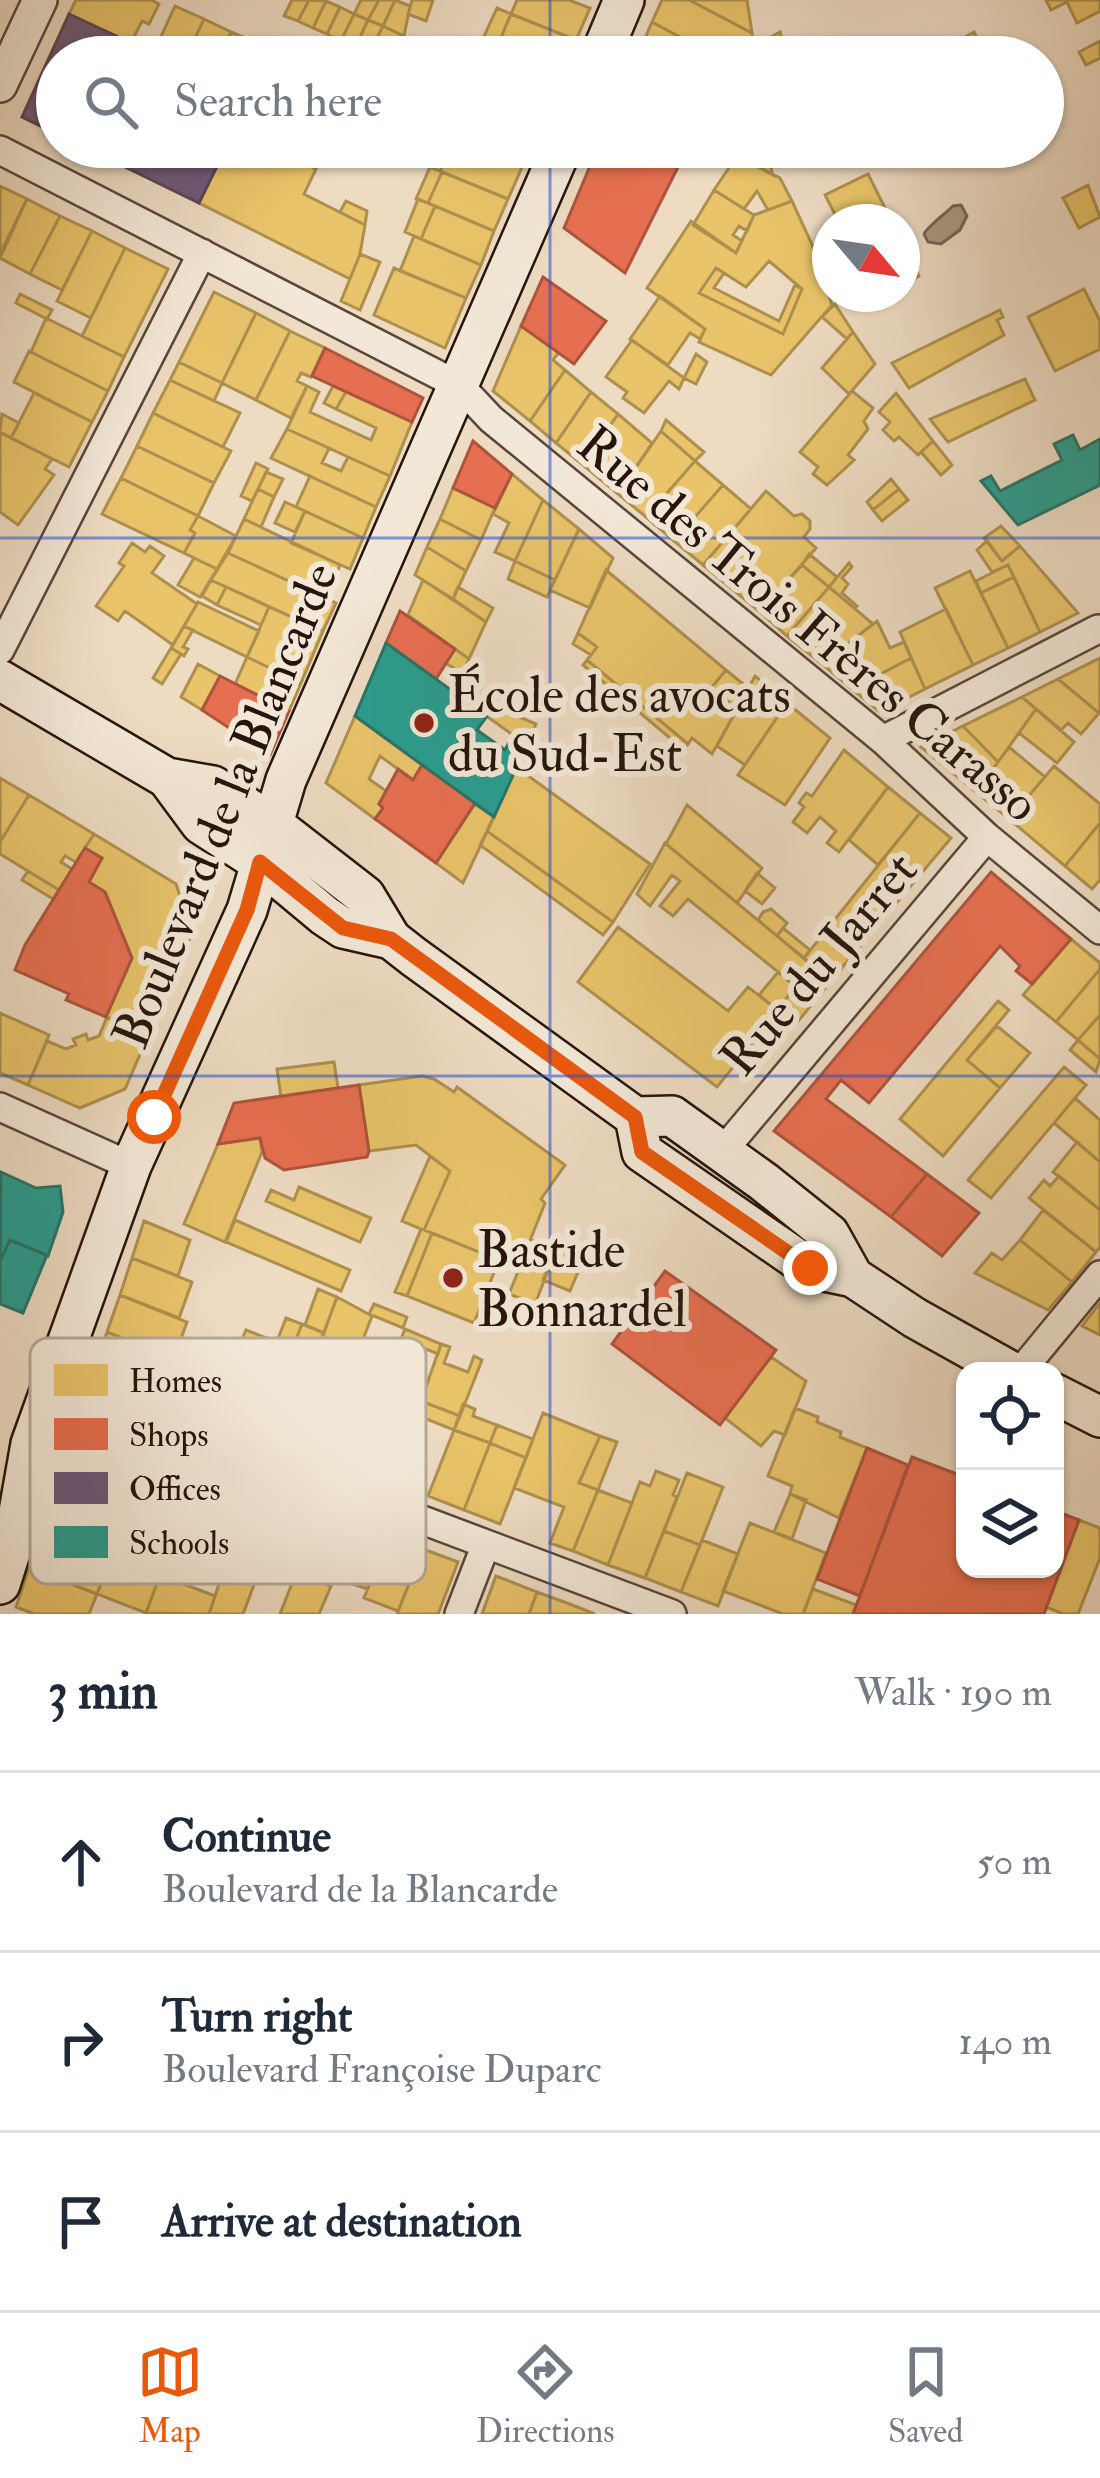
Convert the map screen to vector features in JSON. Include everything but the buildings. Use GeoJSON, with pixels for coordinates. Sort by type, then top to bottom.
{"type":"FeatureCollection","features":[{"type":"Feature","properties":{"kind":"main road"},"geometry":{"type":"LineString","coordinates":[[609,36],[624,0]]}},
{"type":"Feature","properties":{"kind":"main road","name":"Boulevard de la Blancarde"},"geometry":{"type":"LineString","coordinates":[[71,1338],[131,1166],[247,910],[271,823],[348,635],[553,168]]}},
{"type":"Feature","properties":{"kind":"main road"},"geometry":{"type":"LineString","coordinates":[[0,680],[167,778],[213,786],[271,823],[364,896],[391,939],[635,1117],[672,1116],[829,1234],[853,1276]]}},
{"type":"Feature","properties":{"kind":"main road"},"geometry":{"type":"LineString","coordinates":[[167,778],[194,818],[260,862],[343,928],[391,939]]}},
{"type":"Feature","properties":{"kind":"main road"},"geometry":{"type":"LineString","coordinates":[[635,1117],[642,1152],[810,1268],[853,1276],[994,1362]]}},
{"type":"Feature","properties":{"kind":"main road"},"geometry":{"type":"LineString","coordinates":[[1064,1399],[1100,1417]]}},
{"type":"Feature","properties":{"kind":"main road","name":"Boulevard de la Blancarde"},"geometry":{"type":"LineString","coordinates":[[0,1584],[14,1540],[30,1455]]}},
{"type":"Feature","properties":{"kind":"street"},"geometry":{"type":"LineString","coordinates":[[0,85],[40,0]]}},
{"type":"Feature","properties":{"kind":"street","name":"Rue des Trois Frères Carasso"},"geometry":{"type":"LineString","coordinates":[[0,150],[460,386],[491,419],[883,740],[987,837],[1100,931]]}},
{"type":"Feature","properties":{"kind":"street"},"geometry":{"type":"LineString","coordinates":[[0,650],[202,253]]}},
{"type":"Feature","properties":{"kind":"street"},"geometry":{"type":"LineString","coordinates":[[883,740],[1099,628]]}},
{"type":"Feature","properties":{"kind":"street","name":"Rue du Jarret"},"geometry":{"type":"LineString","coordinates":[[722,1152],[987,837]]}},
{"type":"Feature","properties":{"kind":"street"},"geometry":{"type":"LineString","coordinates":[[0,1107],[131,1166]]}},
{"type":"Feature","properties":{"kind":"street"},"geometry":{"type":"LineString","coordinates":[[1028,1362],[1100,1275]]}},
{"type":"Feature","properties":{"kind":"street"},"geometry":{"type":"LineString","coordinates":[[0,1492],[30,1448]]}},
{"type":"Feature","properties":{"kind":"street"},"geometry":{"type":"LineString","coordinates":[[426,1521],[672,1614]]}},
{"type":"Feature","properties":{"kind":"street"},"geometry":{"type":"LineString","coordinates":[[459,1614],[486,1544]]}},
{"type":"Feature","properties":{"kind":"shaded area"},"geometry":{"type":"Polygon","coordinates":[[[961,205],[967,216],[960,230],[941,244],[928,242],[924,234],[929,228],[953,206],[961,205]]]}},
{"type":"Feature","properties":{"kind":"place","name":"École des avocats du Sud-Est"},"geometry":{"type":"Point","coordinates":[424,723]}},
{"type":"Feature","properties":{"kind":"place","name":"Bastide Bonnardel"},"geometry":{"type":"Point","coordinates":[453,1278]}},
{"type":"Feature","properties":{"kind":"route"},"geometry":{"type":"LineString","coordinates":[[154,1117],[247,910],[260,862],[343,928],[391,939],[496,1014],[635,1117],[642,1152],[810,1268]]}}]}
